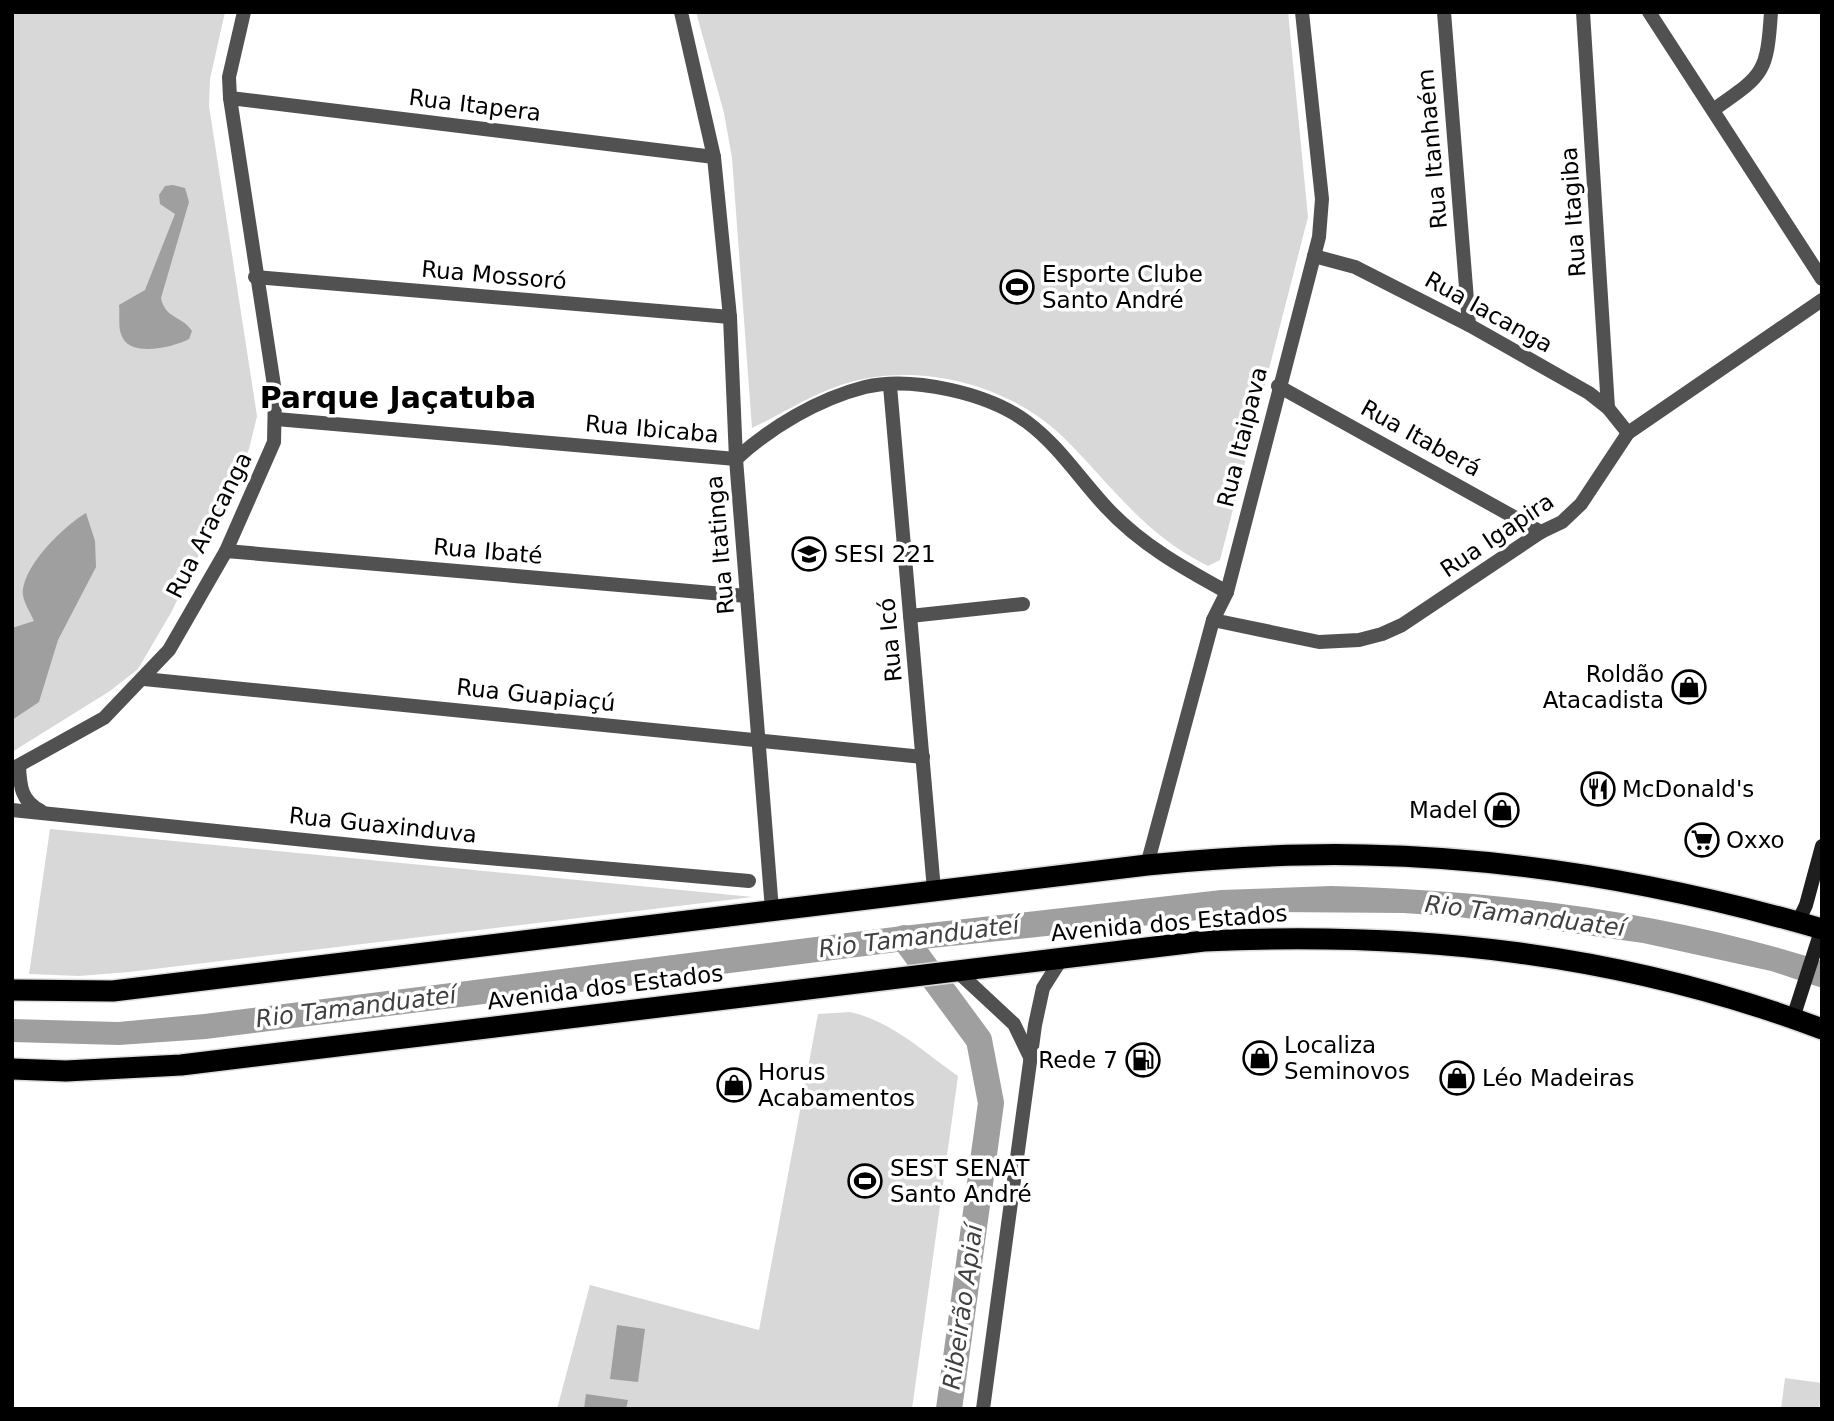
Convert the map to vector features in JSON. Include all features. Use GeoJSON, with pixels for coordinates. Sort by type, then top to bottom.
{"type":"FeatureCollection","features":[{"type":"Feature","properties":{"kind":"highway"},"geometry":{"type":"LineString","coordinates":[[12,990],[113,991],[1147,864],[1317,854],[1459,860],[1602,878],[1690,895],[1822,929]]}},
{"type":"Feature","properties":{"kind":"highway","name":"Avenida dos Estados"},"geometry":{"type":"LineString","coordinates":[[12,1069],[93,1070],[181,1065],[1204,941],[1300,937],[1398,939],[1491,948],[1592,964],[1680,984],[1822,1029]]}},
{"type":"Feature","properties":{"kind":"main road"},"geometry":{"type":"LineString","coordinates":[[1798,922],[1822,846]]}},
{"type":"Feature","properties":{"kind":"main road"},"geometry":{"type":"LineString","coordinates":[[1793,1018],[1822,929]]}},
{"type":"Feature","properties":{"kind":"street","name":"Rua Aracanga"},"geometry":{"type":"LineString","coordinates":[[16,767],[104,718],[169,650],[226,551],[266,466],[274,442],[275,392],[255,277],[230,98],[229,77],[244,12]]}},
{"type":"Feature","properties":{"kind":"street","name":"Rua Itatinga"},"geometry":{"type":"LineString","coordinates":[[681,12],[714,156],[730,317],[736,459],[772,911]]}},
{"type":"Feature","properties":{"kind":"street","name":"Rua Itaipava"},"geometry":{"type":"LineString","coordinates":[[1147,864],[1213,620],[1227,592],[1278,386],[1314,256],[1322,199],[1303,12]]}},
{"type":"Feature","properties":{"kind":"street","name":"Rua Itanhaém"},"geometry":{"type":"LineString","coordinates":[[1444,12],[1469,325]]}},
{"type":"Feature","properties":{"kind":"street","name":"Rua Itagiba"},"geometry":{"type":"LineString","coordinates":[[1583,12],[1608,408]]}},
{"type":"Feature","properties":{"kind":"street"},"geometry":{"type":"LineString","coordinates":[[1649,12],[1822,279]]}},
{"type":"Feature","properties":{"kind":"street"},"geometry":{"type":"LineString","coordinates":[[1713,110],[1755,81],[1763,69],[1768,55],[1770,12]]}},
{"type":"Feature","properties":{"kind":"street","name":"Rua Itapera"},"geometry":{"type":"LineString","coordinates":[[230,98],[714,156]]}},
{"type":"Feature","properties":{"kind":"street","name":"Rua Iacanga"},"geometry":{"type":"LineString","coordinates":[[1314,256],[1355,267],[1469,325],[1589,393],[1608,408],[1628,433]]}},
{"type":"Feature","properties":{"kind":"street","name":"Rua Mossoró"},"geometry":{"type":"LineString","coordinates":[[255,277],[730,317]]}},
{"type":"Feature","properties":{"kind":"street","name":"Rua Igapira"},"geometry":{"type":"LineString","coordinates":[[1213,620],[1319,642],[1359,640],[1402,625],[1541,532],[1562,522],[1581,504],[1628,433],[1822,300]]}},
{"type":"Feature","properties":{"kind":"street","name":"Rua Ibicaba"},"geometry":{"type":"LineString","coordinates":[[276,419],[736,459],[758,439],[836,397],[867,386],[923,384],[962,392],[1024,420],[1052,442],[1105,507],[1136,536],[1180,566],[1227,592]]}},
{"type":"Feature","properties":{"kind":"street","name":"Rua Icó"},"geometry":{"type":"LineString","coordinates":[[890,386],[934,890]]}},
{"type":"Feature","properties":{"kind":"street","name":"Rua Itaberá"},"geometry":{"type":"LineString","coordinates":[[1278,386],[1541,532]]}},
{"type":"Feature","properties":{"kind":"street","name":"Rua Ibaté"},"geometry":{"type":"LineString","coordinates":[[226,551],[747,596]]}},
{"type":"Feature","properties":{"kind":"street"},"geometry":{"type":"LineString","coordinates":[[910,616],[1023,604]]}},
{"type":"Feature","properties":{"kind":"street","name":"Rua Guapiaçú"},"geometry":{"type":"LineString","coordinates":[[144,679],[923,757]]}},
{"type":"Feature","properties":{"kind":"street"},"geometry":{"type":"LineString","coordinates":[[16,767],[26,801],[43,813]]}},
{"type":"Feature","properties":{"kind":"street","name":"Rua Guaxinduva"},"geometry":{"type":"LineString","coordinates":[[12,810],[431,853],[749,881]]}},
{"type":"Feature","properties":{"kind":"street"},"geometry":{"type":"LineString","coordinates":[[984,1409],[1031,1058],[1043,988],[1062,958]]}},
{"type":"Feature","properties":{"kind":"street"},"geometry":{"type":"LineString","coordinates":[[949,972],[1014,1024],[1031,1058]]}},
{"type":"Feature","properties":{"kind":"shaded area"},"geometry":{"type":"Polygon","coordinates":[[[12,12],[225,12],[210,79],[209,106],[257,416],[249,449],[172,611],[138,669],[110,691],[12,752],[12,12]]]}},
{"type":"Feature","properties":{"kind":"shaded area","name":"Esporte Clube Santo André"},"geometry":{"type":"Polygon","coordinates":[[[696,12],[1288,12],[1308,217],[1220,560],[1208,566],[1165,539],[1146,524],[1062,436],[1040,418],[1015,402],[959,381],[930,376],[872,377],[820,393],[752,428],[732,158],[724,113],[696,12]]]}},
{"type":"Feature","properties":{"kind":"shaded area"},"geometry":{"type":"Polygon","coordinates":[[[50,829],[753,897],[129,972],[79,976],[29,974],[50,829]]]}},
{"type":"Feature","properties":{"kind":"shaded area","name":"SEST SENAT Santo André"},"geometry":{"type":"Polygon","coordinates":[[[850,1012],[865,1016],[893,1030],[958,1076],[912,1409],[557,1409],[590,1285],[759,1330],[818,1014],[850,1012]]]}},
{"type":"Feature","properties":{"kind":"shaded area"},"geometry":{"type":"Polygon","coordinates":[[[1785,1378],[1822,1383],[1819,1409],[1781,1409],[1785,1378]]]}},
{"type":"Feature","properties":{"kind":"water"},"geometry":{"type":"Polygon","coordinates":[[[165,186],[185,188],[189,202],[161,298],[166,310],[192,331],[189,339],[182,342],[163,348],[142,349],[125,342],[121,334],[119,305],[145,290],[175,214],[160,204],[159,195],[165,186]]]}},
{"type":"Feature","properties":{"kind":"water"},"geometry":{"type":"Polygon","coordinates":[[[86,513],[95,541],[96,567],[58,640],[39,702],[12,720],[12,628],[34,621],[23,595],[24,584],[45,548],[86,513]]]}},
{"type":"Feature","properties":{"kind":"water","name":"Rio Tamanduateí"},"geometry":{"type":"Polygon","coordinates":[[[1331,886],[1517,898],[1641,916],[1703,929],[1822,961],[1822,988],[1771,971],[1643,943],[1459,917],[1404,913],[1274,912],[913,950],[206,1039],[119,1045],[12,1042],[12,1019],[118,1022],[204,1014],[902,926],[1221,890],[1331,886]]]}},
{"type":"Feature","properties":{"kind":"water"},"geometry":{"type":"Polygon","coordinates":[[[617,1325],[645,1329],[638,1382],[610,1379],[617,1325]]]}},
{"type":"Feature","properties":{"kind":"water"},"geometry":{"type":"Polygon","coordinates":[[[586,1394],[628,1400],[626,1409],[584,1409],[586,1394]]]}},
{"type":"Feature","properties":{"kind":"waterway","name":"Ribeirão Apiaí"},"geometry":{"type":"LineString","coordinates":[[904,938],[979,1040],[991,1103],[949,1409]]}},
{"type":"Feature","properties":{"kind":"place","name":"Esporte Clube Santo André"},"geometry":{"type":"Point","coordinates":[1017,287]}},
{"type":"Feature","properties":{"kind":"place","name":"SESI 221"},"geometry":{"type":"Point","coordinates":[809,554]}},
{"type":"Feature","properties":{"kind":"place","name":"Roldão Atacadista"},"geometry":{"type":"Point","coordinates":[1689,687]}},
{"type":"Feature","properties":{"kind":"place","name":"McDonald's"},"geometry":{"type":"Point","coordinates":[1598,789]}},
{"type":"Feature","properties":{"kind":"place","name":"Madel"},"geometry":{"type":"Point","coordinates":[1502,810]}},
{"type":"Feature","properties":{"kind":"place","name":"Oxxo"},"geometry":{"type":"Point","coordinates":[1702,840]}},
{"type":"Feature","properties":{"kind":"place","name":"Localiza Seminovos"},"geometry":{"type":"Point","coordinates":[1260,1058]}},
{"type":"Feature","properties":{"kind":"place","name":"Rede 7"},"geometry":{"type":"Point","coordinates":[1143,1060]}},
{"type":"Feature","properties":{"kind":"place","name":"Léo Madeiras"},"geometry":{"type":"Point","coordinates":[1457,1078]}},
{"type":"Feature","properties":{"kind":"place","name":"Horus Acabamentos"},"geometry":{"type":"Point","coordinates":[734,1085]}},
{"type":"Feature","properties":{"kind":"place","name":"SEST SENAT Santo André"},"geometry":{"type":"Point","coordinates":[865,1181]}},
{"type":"Feature","properties":{"kind":"district","name":"Parque Jaçatuba"},"geometry":{"type":"Point","coordinates":[398,397]}}]}
